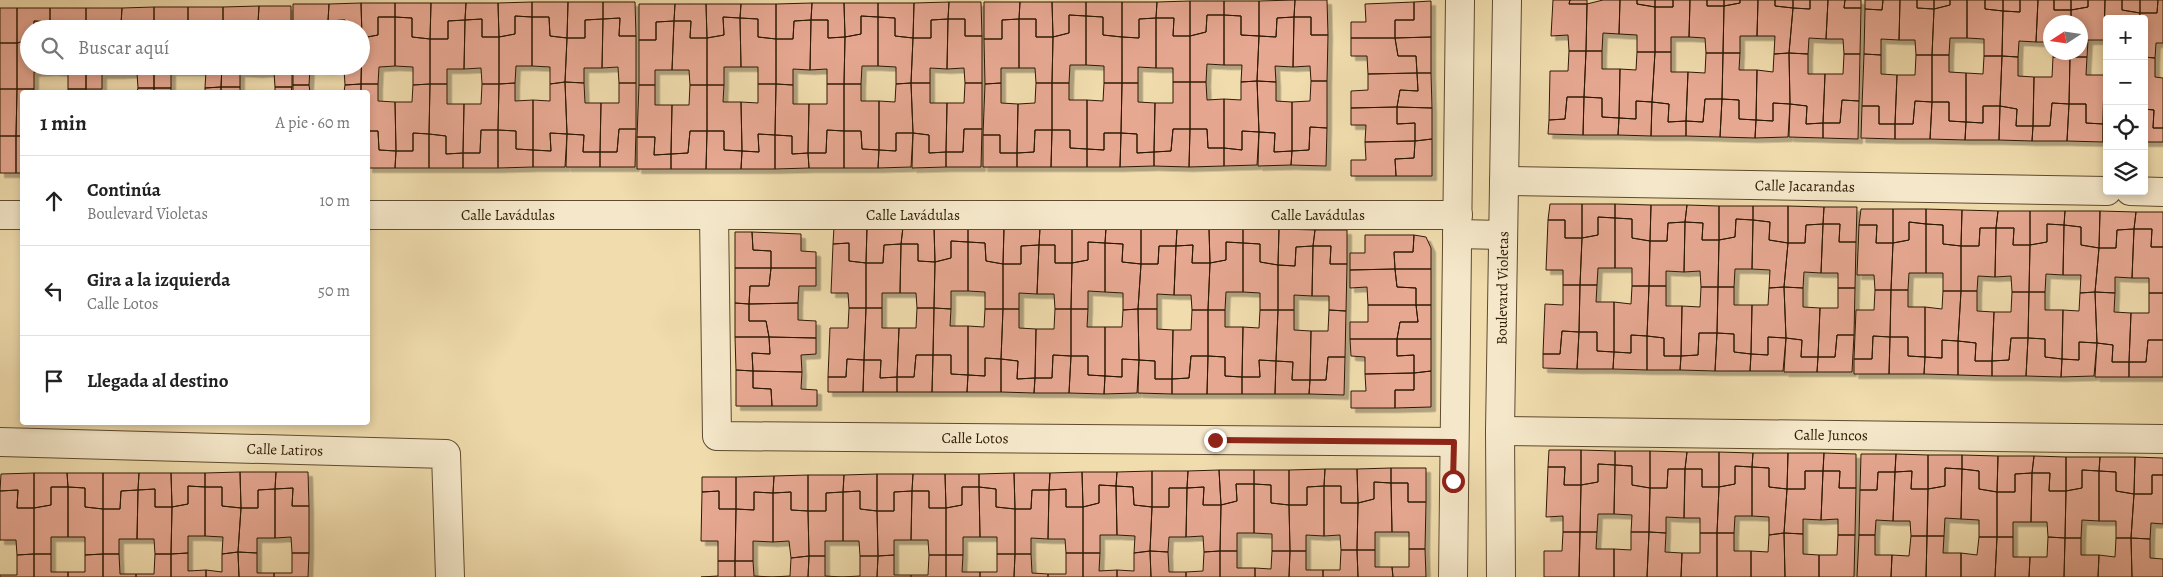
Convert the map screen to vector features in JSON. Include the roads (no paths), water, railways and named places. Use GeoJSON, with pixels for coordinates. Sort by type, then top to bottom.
{"type":"FeatureCollection","features":[{"type":"Feature","properties":{"kind":"street"},"geometry":{"type":"LineString","coordinates":[[1453,577],[1460,0]]}},
{"type":"Feature","properties":{"kind":"street","name":"Boulevard Violetas"},"geometry":{"type":"LineString","coordinates":[[1501,577],[1500,431],[1507,0]]}},
{"type":"Feature","properties":{"kind":"street","name":"Calle Jacarandas"},"geometry":{"type":"LineString","coordinates":[[1504,181],[2103,191]]}},
{"type":"Feature","properties":{"kind":"street"},"geometry":{"type":"LineString","coordinates":[[2148,192],[2163,192]]}},
{"type":"Feature","properties":{"kind":"street"},"geometry":{"type":"LineString","coordinates":[[0,215],[20,215]]}},
{"type":"Feature","properties":{"kind":"street","name":"Calle Lavádulas"},"geometry":{"type":"LineString","coordinates":[[370,215],[714,215],[1458,224],[1504,235]]}},
{"type":"Feature","properties":{"kind":"street","name":"Calle Lotos"},"geometry":{"type":"LineString","coordinates":[[714,215],[717,436],[1454,442]]}},
{"type":"Feature","properties":{"kind":"street","name":"Calle Juncos"},"geometry":{"type":"LineString","coordinates":[[1500,431],[2163,440]]}},
{"type":"Feature","properties":{"kind":"street","name":"Calle Latiros"},"geometry":{"type":"LineString","coordinates":[[0,442],[446,454],[450,577]]}}]}
